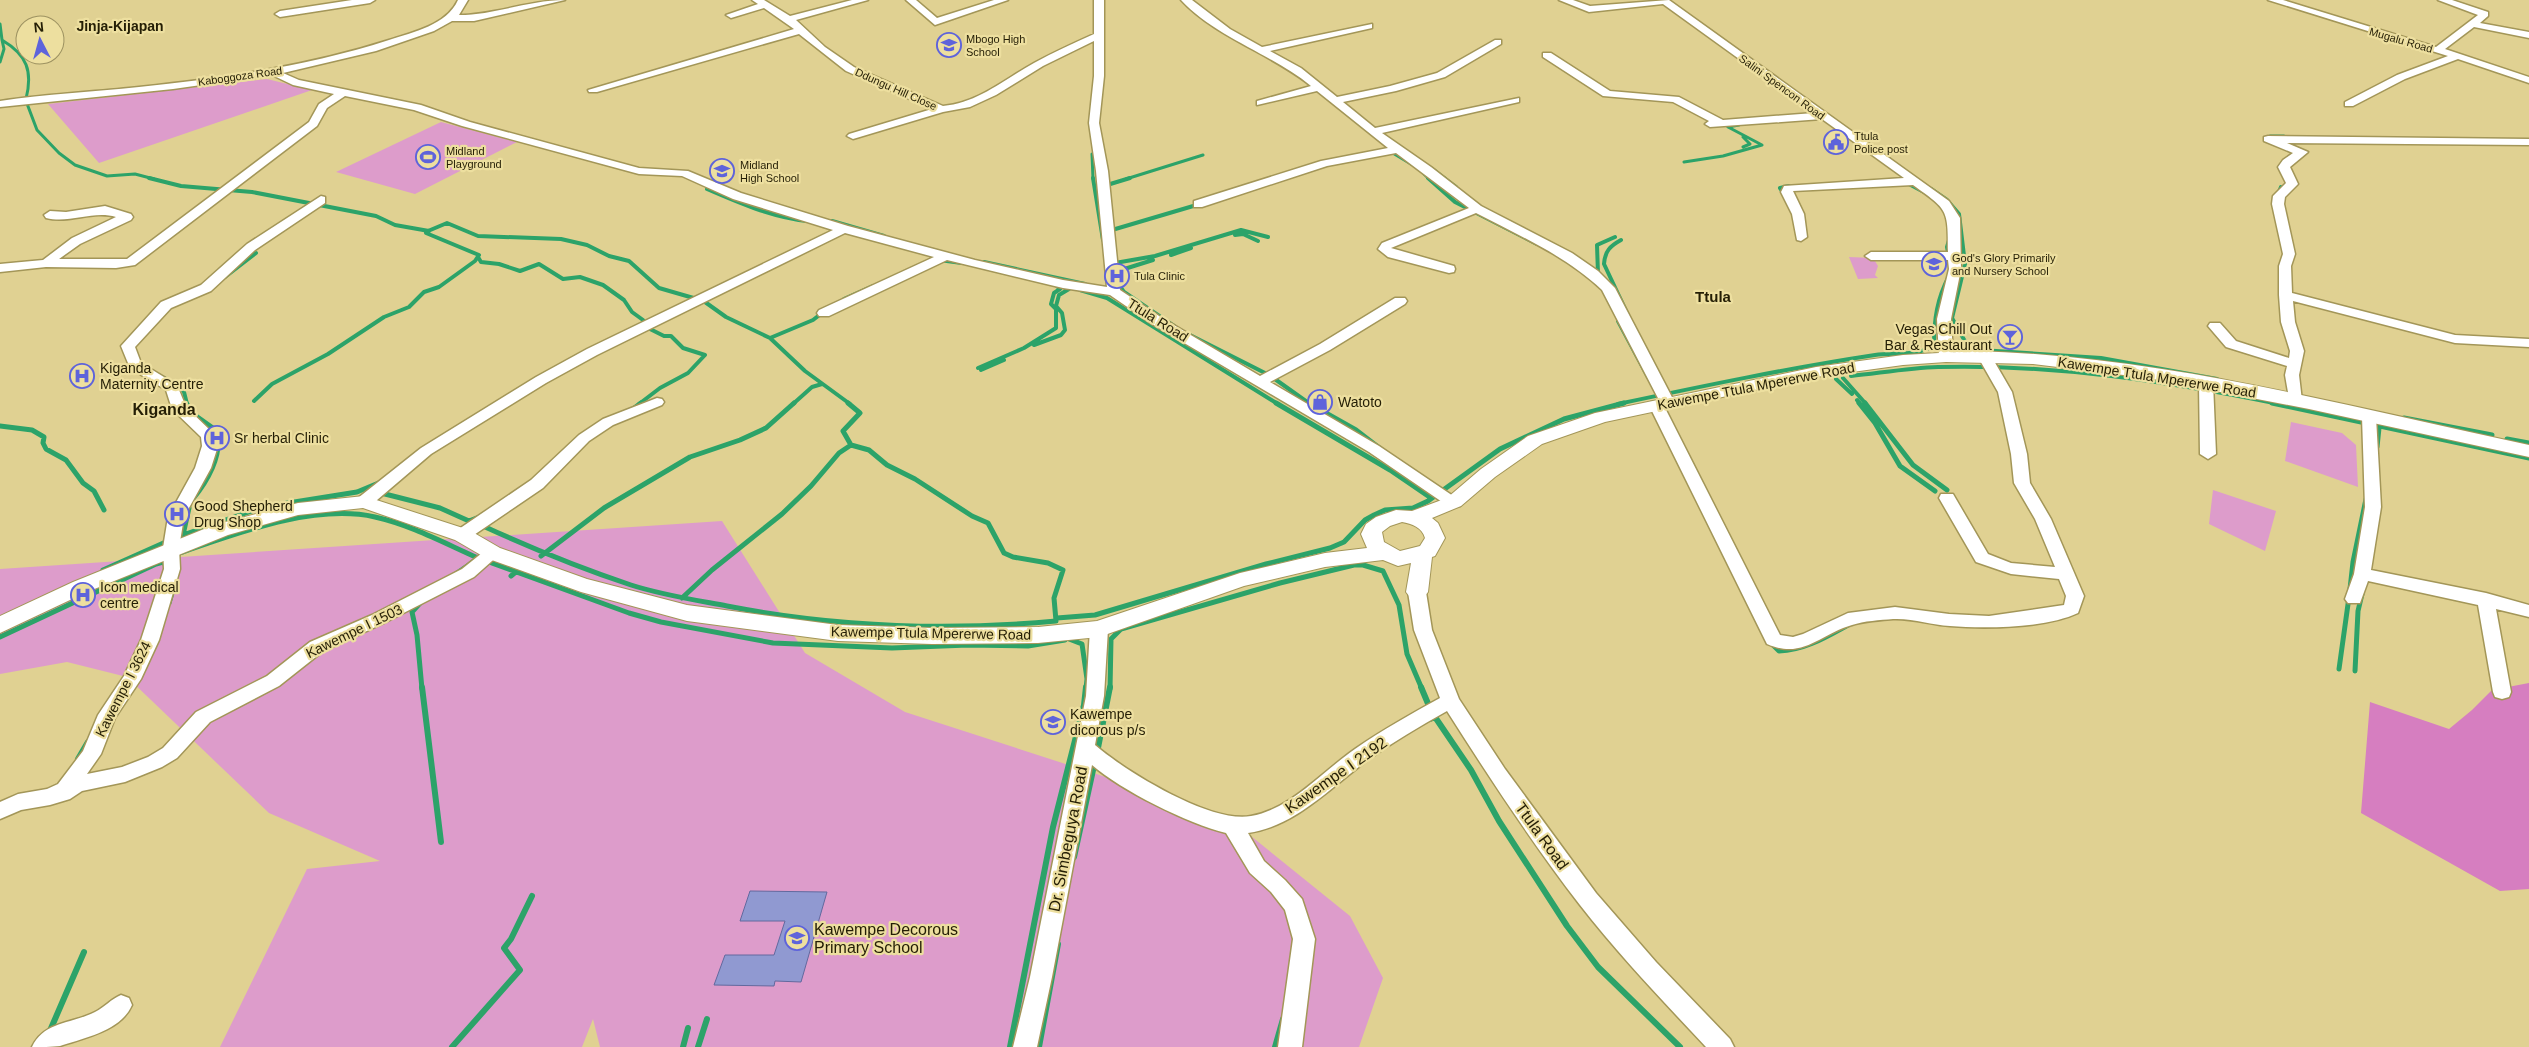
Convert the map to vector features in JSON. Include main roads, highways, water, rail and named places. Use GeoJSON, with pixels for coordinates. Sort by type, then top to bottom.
{"type":"FeatureCollection","features":[{"type":"Feature","properties":{"kind":"waterway"},"geometry":{"type":"LineString","coordinates":[[0,24],[2,40]]}},
{"type":"Feature","properties":{"kind":"waterway"},"geometry":{"type":"LineString","coordinates":[[0,62],[4,49],[2,40]]}},
{"type":"Feature","properties":{"kind":"waterway"},"geometry":{"type":"LineString","coordinates":[[2,40],[17,52],[26,65],[29,80],[26,99]]}},
{"type":"Feature","properties":{"kind":"waterway"},"geometry":{"type":"LineString","coordinates":[[26,101],[37,130],[59,153],[75,165],[107,176],[135,174],[154,179]]}},
{"type":"Feature","properties":{"kind":"waterway"},"geometry":{"type":"LineString","coordinates":[[1684,162],[1723,156],[1762,145],[1728,127],[1739,125]]}},
{"type":"Feature","properties":{"kind":"waterway"},"geometry":{"type":"LineString","coordinates":[[1858,136],[1890,159]]}},
{"type":"Feature","properties":{"kind":"waterway"},"geometry":{"type":"LineString","coordinates":[[2270,136],[2284,136]]}},
{"type":"Feature","properties":{"kind":"waterway"},"geometry":{"type":"LineString","coordinates":[[1743,137],[1750,144],[1743,147]]}},
{"type":"Feature","properties":{"kind":"waterway"},"geometry":{"type":"LineString","coordinates":[[1391,152],[1411,164]]}},
{"type":"Feature","properties":{"kind":"waterway"},"geometry":{"type":"LineString","coordinates":[[1092,154],[1093,179]]}},
{"type":"Feature","properties":{"kind":"waterway"},"geometry":{"type":"LineString","coordinates":[[1126,179],[1203,155]]}},
{"type":"Feature","properties":{"kind":"waterway"},"geometry":{"type":"LineString","coordinates":[[1433,169],[1446,179]]}},
{"type":"Feature","properties":{"kind":"waterway"},"geometry":{"type":"LineString","coordinates":[[1424,174],[1428,178]]}},
{"type":"Feature","properties":{"kind":"waterway"},"geometry":{"type":"LineString","coordinates":[[149,178],[181,186],[252,192],[376,216],[395,225],[428,231]]}},
{"type":"Feature","properties":{"kind":"waterway"},"geometry":{"type":"LineString","coordinates":[[1093,178],[1103,240]]}},
{"type":"Feature","properties":{"kind":"waterway"},"geometry":{"type":"LineString","coordinates":[[1107,185],[1130,178]]}},
{"type":"Feature","properties":{"kind":"waterway"},"geometry":{"type":"LineString","coordinates":[[1428,178],[1455,202],[1537,244]]}},
{"type":"Feature","properties":{"kind":"waterway"},"geometry":{"type":"LineString","coordinates":[[1444,178],[1456,187]]}},
{"type":"Feature","properties":{"kind":"waterway"},"geometry":{"type":"LineString","coordinates":[[1907,183],[1924,192]]}},
{"type":"Feature","properties":{"kind":"waterway"},"geometry":{"type":"LineString","coordinates":[[1785,195],[1780,188],[1789,186]]}},
{"type":"Feature","properties":{"kind":"waterway"},"geometry":{"type":"LineString","coordinates":[[2277,197],[2281,187]]}},
{"type":"Feature","properties":{"kind":"waterway"},"geometry":{"type":"LineString","coordinates":[[707,189],[768,213],[807,221]]}},
{"type":"Feature","properties":{"kind":"waterway"},"geometry":{"type":"LineString","coordinates":[[1931,189],[1947,200],[1959,214],[1965,264],[1952,318],[1967,345],[1981,350],[2101,358],[2217,379]]}},
{"type":"Feature","properties":{"kind":"waterway"},"geometry":{"type":"LineString","coordinates":[[1112,235],[1112,230],[1200,204]]}},
{"type":"Feature","properties":{"kind":"waterway"},"geometry":{"type":"LineString","coordinates":[[832,221],[884,236]]}},
{"type":"Feature","properties":{"kind":"waterway"},"geometry":{"type":"LineString","coordinates":[[428,231],[447,223],[478,236],[561,239],[587,245],[609,256],[629,261],[659,288],[697,299]]}},
{"type":"Feature","properties":{"kind":"waterway"},"geometry":{"type":"LineString","coordinates":[[1115,263],[1155,256],[1241,230],[1268,237]]}},
{"type":"Feature","properties":{"kind":"waterway"},"geometry":{"type":"LineString","coordinates":[[254,401],[272,384],[328,354],[384,317],[409,307],[424,292],[439,287],[475,261],[479,255],[426,233],[428,231]]}},
{"type":"Feature","properties":{"kind":"waterway"},"geometry":{"type":"LineString","coordinates":[[1235,235],[1243,234],[1258,241]]}},
{"type":"Feature","properties":{"kind":"waterway"},"geometry":{"type":"LineString","coordinates":[[1598,274],[1597,245],[1615,237]]}},
{"type":"Feature","properties":{"kind":"waterway"},"geometry":{"type":"LineString","coordinates":[[1621,240],[1609,249],[1604,264],[1628,315]]}},
{"type":"Feature","properties":{"kind":"waterway"},"geometry":{"type":"LineString","coordinates":[[1949,240],[1947,247],[1949,258]]}},
{"type":"Feature","properties":{"kind":"waterway"},"geometry":{"type":"LineString","coordinates":[[1171,255],[1191,248]]}},
{"type":"Feature","properties":{"kind":"waterway"},"geometry":{"type":"LineString","coordinates":[[225,277],[256,253]]}},
{"type":"Feature","properties":{"kind":"waterway"},"geometry":{"type":"LineString","coordinates":[[478,257],[481,262],[499,264],[520,271],[539,264],[563,279],[580,277],[603,285],[624,300],[632,312],[643,320],[646,325]]}},
{"type":"Feature","properties":{"kind":"waterway"},"geometry":{"type":"LineString","coordinates":[[939,260],[962,263]]}},
{"type":"Feature","properties":{"kind":"waterway"},"geometry":{"type":"LineString","coordinates":[[1118,271],[1153,260]]}},
{"type":"Feature","properties":{"kind":"waterway"},"geometry":{"type":"LineString","coordinates":[[984,262],[1085,284]]}},
{"type":"Feature","properties":{"kind":"waterway"},"geometry":{"type":"LineString","coordinates":[[1117,268],[1120,286],[1124,292],[1174,326]]}},
{"type":"Feature","properties":{"kind":"waterway"},"geometry":{"type":"LineString","coordinates":[[1618,404],[1811,366],[1875,355],[1913,353],[1928,349],[1934,345],[1937,309],[1949,276]]}},
{"type":"Feature","properties":{"kind":"waterway"},"geometry":{"type":"LineString","coordinates":[[978,368],[1024,348],[1056,328],[1056,309],[1051,304],[1054,293],[1060,289],[1056,285]]}},
{"type":"Feature","properties":{"kind":"waterway"},"geometry":{"type":"LineString","coordinates":[[844,299],[873,286]]}},
{"type":"Feature","properties":{"kind":"waterway"},"geometry":{"type":"LineString","coordinates":[[1034,345],[1061,335],[1065,330],[1062,313],[1056,306],[1059,295],[1069,289],[1065,288]]}},
{"type":"Feature","properties":{"kind":"waterway"},"geometry":{"type":"LineString","coordinates":[[1080,290],[1107,298],[1278,404]]}},
{"type":"Feature","properties":{"kind":"waterway"},"geometry":{"type":"LineString","coordinates":[[707,298],[705,302],[726,317],[770,338]]}},
{"type":"Feature","properties":{"kind":"waterway"},"geometry":{"type":"LineString","coordinates":[[770,338],[813,320],[822,313]]}},
{"type":"Feature","properties":{"kind":"waterway"},"geometry":{"type":"LineString","coordinates":[[1618,321],[1648,377]]}},
{"type":"Feature","properties":{"kind":"waterway"},"geometry":{"type":"LineString","coordinates":[[506,404],[540,382],[648,328],[664,336],[671,336],[683,348],[705,355],[688,373],[660,388],[639,404]]}},
{"type":"Feature","properties":{"kind":"waterway"},"geometry":{"type":"LineString","coordinates":[[1188,334],[1267,374],[1270,373]]}},
{"type":"Feature","properties":{"kind":"waterway"},"geometry":{"type":"LineString","coordinates":[[770,338],[805,371],[850,404]]}},
{"type":"Feature","properties":{"kind":"waterway"},"geometry":{"type":"LineString","coordinates":[[981,370],[1004,360]]}},
{"type":"Feature","properties":{"kind":"waterway"},"geometry":{"type":"LineString","coordinates":[[1851,376],[1938,367],[2024,368],[2152,381],[2279,404]]}},
{"type":"Feature","properties":{"kind":"waterway"},"geometry":{"type":"LineString","coordinates":[[158,375],[178,385],[184,392],[187,404]]}},
{"type":"Feature","properties":{"kind":"waterway"},"geometry":{"type":"LineString","coordinates":[[1274,376],[1272,377],[1310,404]]}},
{"type":"Feature","properties":{"kind":"waterway"},"geometry":{"type":"LineString","coordinates":[[1843,378],[1866,404]]}},
{"type":"Feature","properties":{"kind":"waterway"},"geometry":{"type":"LineString","coordinates":[[1836,379],[1852,394]]}},
{"type":"Feature","properties":{"kind":"waterway"},"geometry":{"type":"LineString","coordinates":[[793,404],[812,387],[822,384]]}},
{"type":"Feature","properties":{"kind":"waterway"},"geometry":{"type":"LineString","coordinates":[[1857,400],[1860,404]]}},
{"type":"Feature","properties":{"kind":"waterway"},"geometry":{"type":"LineString","coordinates":[[186,403],[196,416],[217,431],[218,440],[216,459],[208,477],[192,500]]}},
{"type":"Feature","properties":{"kind":"waterway"},"geometry":{"type":"LineString","coordinates":[[508,403],[411,465],[381,493],[440,508],[469,521],[487,514],[529,486],[598,425],[633,409],[641,403]]}},
{"type":"Feature","properties":{"kind":"waterway"},"geometry":{"type":"LineString","coordinates":[[545,553],[604,508],[690,457],[740,440],[766,428],[794,403]]}},
{"type":"Feature","properties":{"kind":"waterway"},"geometry":{"type":"LineString","coordinates":[[848,403],[860,413],[843,431],[851,445]]}},
{"type":"Feature","properties":{"kind":"waterway"},"geometry":{"type":"LineString","coordinates":[[1276,403],[1390,470],[1431,498]]}},
{"type":"Feature","properties":{"kind":"waterway"},"geometry":{"type":"LineString","coordinates":[[1308,403],[1356,430],[1382,450]]}},
{"type":"Feature","properties":{"kind":"waterway"},"geometry":{"type":"LineString","coordinates":[[1057,618],[1095,615],[1266,564],[1330,548],[1344,542],[1365,520],[1374,515],[1385,510],[1413,508],[1428,501],[1500,449],[1564,419],[1624,403]]}},
{"type":"Feature","properties":{"kind":"waterway"},"geometry":{"type":"LineString","coordinates":[[1859,403],[1875,423],[1900,466],[1935,491]]}},
{"type":"Feature","properties":{"kind":"waterway"},"geometry":{"type":"LineString","coordinates":[[1865,403],[1913,465],[1947,490]]}},
{"type":"Feature","properties":{"kind":"waterway"},"geometry":{"type":"LineString","coordinates":[[2272,403],[2529,458]]}},
{"type":"Feature","properties":{"kind":"waterway"},"geometry":{"type":"LineString","coordinates":[[2404,418],[2492,435]]}},
{"type":"Feature","properties":{"kind":"waterway"},"geometry":{"type":"LineString","coordinates":[[0,426],[32,430],[44,437],[43,443],[46,449],[66,460],[83,483],[94,491],[104,510]]}},
{"type":"Feature","properties":{"kind":"waterway"},"geometry":{"type":"LineString","coordinates":[[2377,447],[2379,428]]}},
{"type":"Feature","properties":{"kind":"waterway"},"geometry":{"type":"LineString","coordinates":[[2507,439],[2529,443]]}},
{"type":"Feature","properties":{"kind":"waterway"},"geometry":{"type":"LineString","coordinates":[[682,598],[768,613],[850,623],[974,626],[1056,621],[1054,598],[1063,570],[1048,563],[1013,557],[1004,553],[988,523],[972,516],[915,479],[887,465],[869,450],[851,445]]}},
{"type":"Feature","properties":{"kind":"waterway"},"geometry":{"type":"LineString","coordinates":[[682,598],[712,570],[782,514],[811,486],[839,453],[851,445]]}},
{"type":"Feature","properties":{"kind":"waterway"},"geometry":{"type":"LineString","coordinates":[[189,508],[183,535],[263,507],[357,492],[381,482]]}},
{"type":"Feature","properties":{"kind":"waterway"},"geometry":{"type":"LineString","coordinates":[[2350,589],[2353,562],[2366,499]]}},
{"type":"Feature","properties":{"kind":"waterway"},"geometry":{"type":"LineString","coordinates":[[131,689],[159,623],[160,611],[169,603],[172,593],[170,589],[174,555],[273,523],[325,514],[351,514],[388,520],[478,558],[461,571],[425,592],[321,643],[251,689]]}},
{"type":"Feature","properties":{"kind":"waterway"},"geometry":{"type":"LineString","coordinates":[[483,526],[545,553]]}},
{"type":"Feature","properties":{"kind":"waterway"},"geometry":{"type":"LineString","coordinates":[[103,570],[168,541]]}},
{"type":"Feature","properties":{"kind":"waterway"},"geometry":{"type":"LineString","coordinates":[[541,556],[545,553]]}},
{"type":"Feature","properties":{"kind":"waterway"},"geometry":{"type":"LineString","coordinates":[[545,553],[631,585],[682,598]]}},
{"type":"Feature","properties":{"kind":"waterway"},"geometry":{"type":"LineString","coordinates":[[0,637],[156,564],[163,562],[167,567]]}},
{"type":"Feature","properties":{"kind":"waterway"},"geometry":{"type":"LineString","coordinates":[[486,564],[489,562],[516,572]]}},
{"type":"Feature","properties":{"kind":"waterway"},"geometry":{"type":"LineString","coordinates":[[1110,689],[1111,639],[1121,629],[1280,583],[1354,565],[1363,565],[1383,571],[1399,605],[1407,654],[1422,689]]}},
{"type":"Feature","properties":{"kind":"waterway"},"geometry":{"type":"LineString","coordinates":[[511,576],[516,572]]}},
{"type":"Feature","properties":{"kind":"waterway"},"geometry":{"type":"LineString","coordinates":[[516,572],[629,613],[661,622],[773,643],[892,648],[968,645],[1028,646],[1065,640]]}},
{"type":"Feature","properties":{"kind":"waterway"},"geometry":{"type":"LineString","coordinates":[[2355,671],[2358,611],[2362,594]]}},
{"type":"Feature","properties":{"kind":"waterway"},"geometry":{"type":"LineString","coordinates":[[2339,669],[2349,597]]}},
{"type":"Feature","properties":{"kind":"waterway"},"geometry":{"type":"LineString","coordinates":[[422,601],[412,612],[417,635],[422,689]]}},
{"type":"Feature","properties":{"kind":"waterway"},"geometry":{"type":"LineString","coordinates":[[1771,643],[1779,651],[1798,648],[1815,642],[1848,625]]}},
{"type":"Feature","properties":{"kind":"waterway"},"geometry":{"type":"LineString","coordinates":[[1069,639],[1082,644],[1087,679],[1086,689]]}},
{"type":"Feature","properties":{"kind":"waterway"},"geometry":{"type":"LineString","coordinates":[[131,687],[115,708],[92,759],[78,780],[113,775],[153,762],[171,750],[205,710],[254,687]]}},
{"type":"Feature","properties":{"kind":"waterway"},"geometry":{"type":"LineString","coordinates":[[422,687],[441,842]]}},
{"type":"Feature","properties":{"kind":"waterway"},"geometry":{"type":"LineString","coordinates":[[1010,1047],[1053,827],[1084,705],[1086,687]]}},
{"type":"Feature","properties":{"kind":"waterway"},"geometry":{"type":"LineString","coordinates":[[1097,753],[1110,687]]}},
{"type":"Feature","properties":{"kind":"waterway"},"geometry":{"type":"LineString","coordinates":[[1421,687],[1429,706],[1427,708]]}},
{"type":"Feature","properties":{"kind":"waterway"},"geometry":{"type":"LineString","coordinates":[[1430,719],[1435,717],[1471,770],[1499,821],[1567,926],[1598,967],[1680,1047]]}},
{"type":"Feature","properties":{"kind":"waterway"},"geometry":{"type":"LineString","coordinates":[[78,759],[88,742]]}},
{"type":"Feature","properties":{"kind":"waterway"},"geometry":{"type":"LineString","coordinates":[[1074,857],[1095,761]]}},
{"type":"Feature","properties":{"kind":"waterway"},"geometry":{"type":"LineString","coordinates":[[452,1047],[520,970],[504,948],[511,939],[532,896]]}},
{"type":"Feature","properties":{"kind":"waterway"},"geometry":{"type":"LineString","coordinates":[[1039,1047],[1058,944]]}},
{"type":"Feature","properties":{"kind":"waterway"},"geometry":{"type":"LineString","coordinates":[[48,1047],[49,1033],[84,952]]}},
{"type":"Feature","properties":{"kind":"waterway"},"geometry":{"type":"LineString","coordinates":[[698,1047],[707,1019]]}},
{"type":"Feature","properties":{"kind":"waterway"},"geometry":{"type":"LineString","coordinates":[[1275,1047],[1283,1019]]}},
{"type":"Feature","properties":{"kind":"waterway"},"geometry":{"type":"LineString","coordinates":[[683,1047],[688,1028]]}},
{"type":"Feature","properties":{"kind":"place","name":"Mbogo High School"},"geometry":{"type":"Point","coordinates":[949,45]}},
{"type":"Feature","properties":{"kind":"place","name":"Ttula Police post"},"geometry":{"type":"Point","coordinates":[1836,142]}},
{"type":"Feature","properties":{"kind":"place","name":"Midland Playground"},"geometry":{"type":"Point","coordinates":[428,157]}},
{"type":"Feature","properties":{"kind":"place","name":"Midland High School"},"geometry":{"type":"Point","coordinates":[722,171]}},
{"type":"Feature","properties":{"kind":"place","name":"God's Glory Primarily and Nursery School"},"geometry":{"type":"Point","coordinates":[1934,264]}},
{"type":"Feature","properties":{"kind":"place","name":"Tula Clinic"},"geometry":{"type":"Point","coordinates":[1117,276]}},
{"type":"Feature","properties":{"kind":"place","name":"Vegas Chill Out Bar & Restaurant"},"geometry":{"type":"Point","coordinates":[2010,337]}},
{"type":"Feature","properties":{"kind":"place","name":"Kiganda Maternity Centre"},"geometry":{"type":"Point","coordinates":[82,376]}},
{"type":"Feature","properties":{"kind":"place","name":"Watoto"},"geometry":{"type":"Point","coordinates":[1320,402]}},
{"type":"Feature","properties":{"kind":"place","name":"Sr herbal Clinic"},"geometry":{"type":"Point","coordinates":[217,438]}},
{"type":"Feature","properties":{"kind":"place","name":"Good Shepherd Drug Shop"},"geometry":{"type":"Point","coordinates":[177,514]}},
{"type":"Feature","properties":{"kind":"place","name":"Icon medical centre"},"geometry":{"type":"Point","coordinates":[83,595]}},
{"type":"Feature","properties":{"kind":"place","name":"Kawempe dicorous p/s"},"geometry":{"type":"Point","coordinates":[1053,722]}},
{"type":"Feature","properties":{"kind":"place","name":"Kawempe Decorous Primary School"},"geometry":{"type":"Point","coordinates":[797,938]}},
{"type":"Feature","properties":{"kind":"district","name":"Jinja-Kijapan"},"geometry":{"type":"Point","coordinates":[120,26]}},
{"type":"Feature","properties":{"kind":"district","name":"Ttula"},"geometry":{"type":"Point","coordinates":[1713,296]}},
{"type":"Feature","properties":{"kind":"district","name":"Kiganda"},"geometry":{"type":"Point","coordinates":[164,409]}}]}
